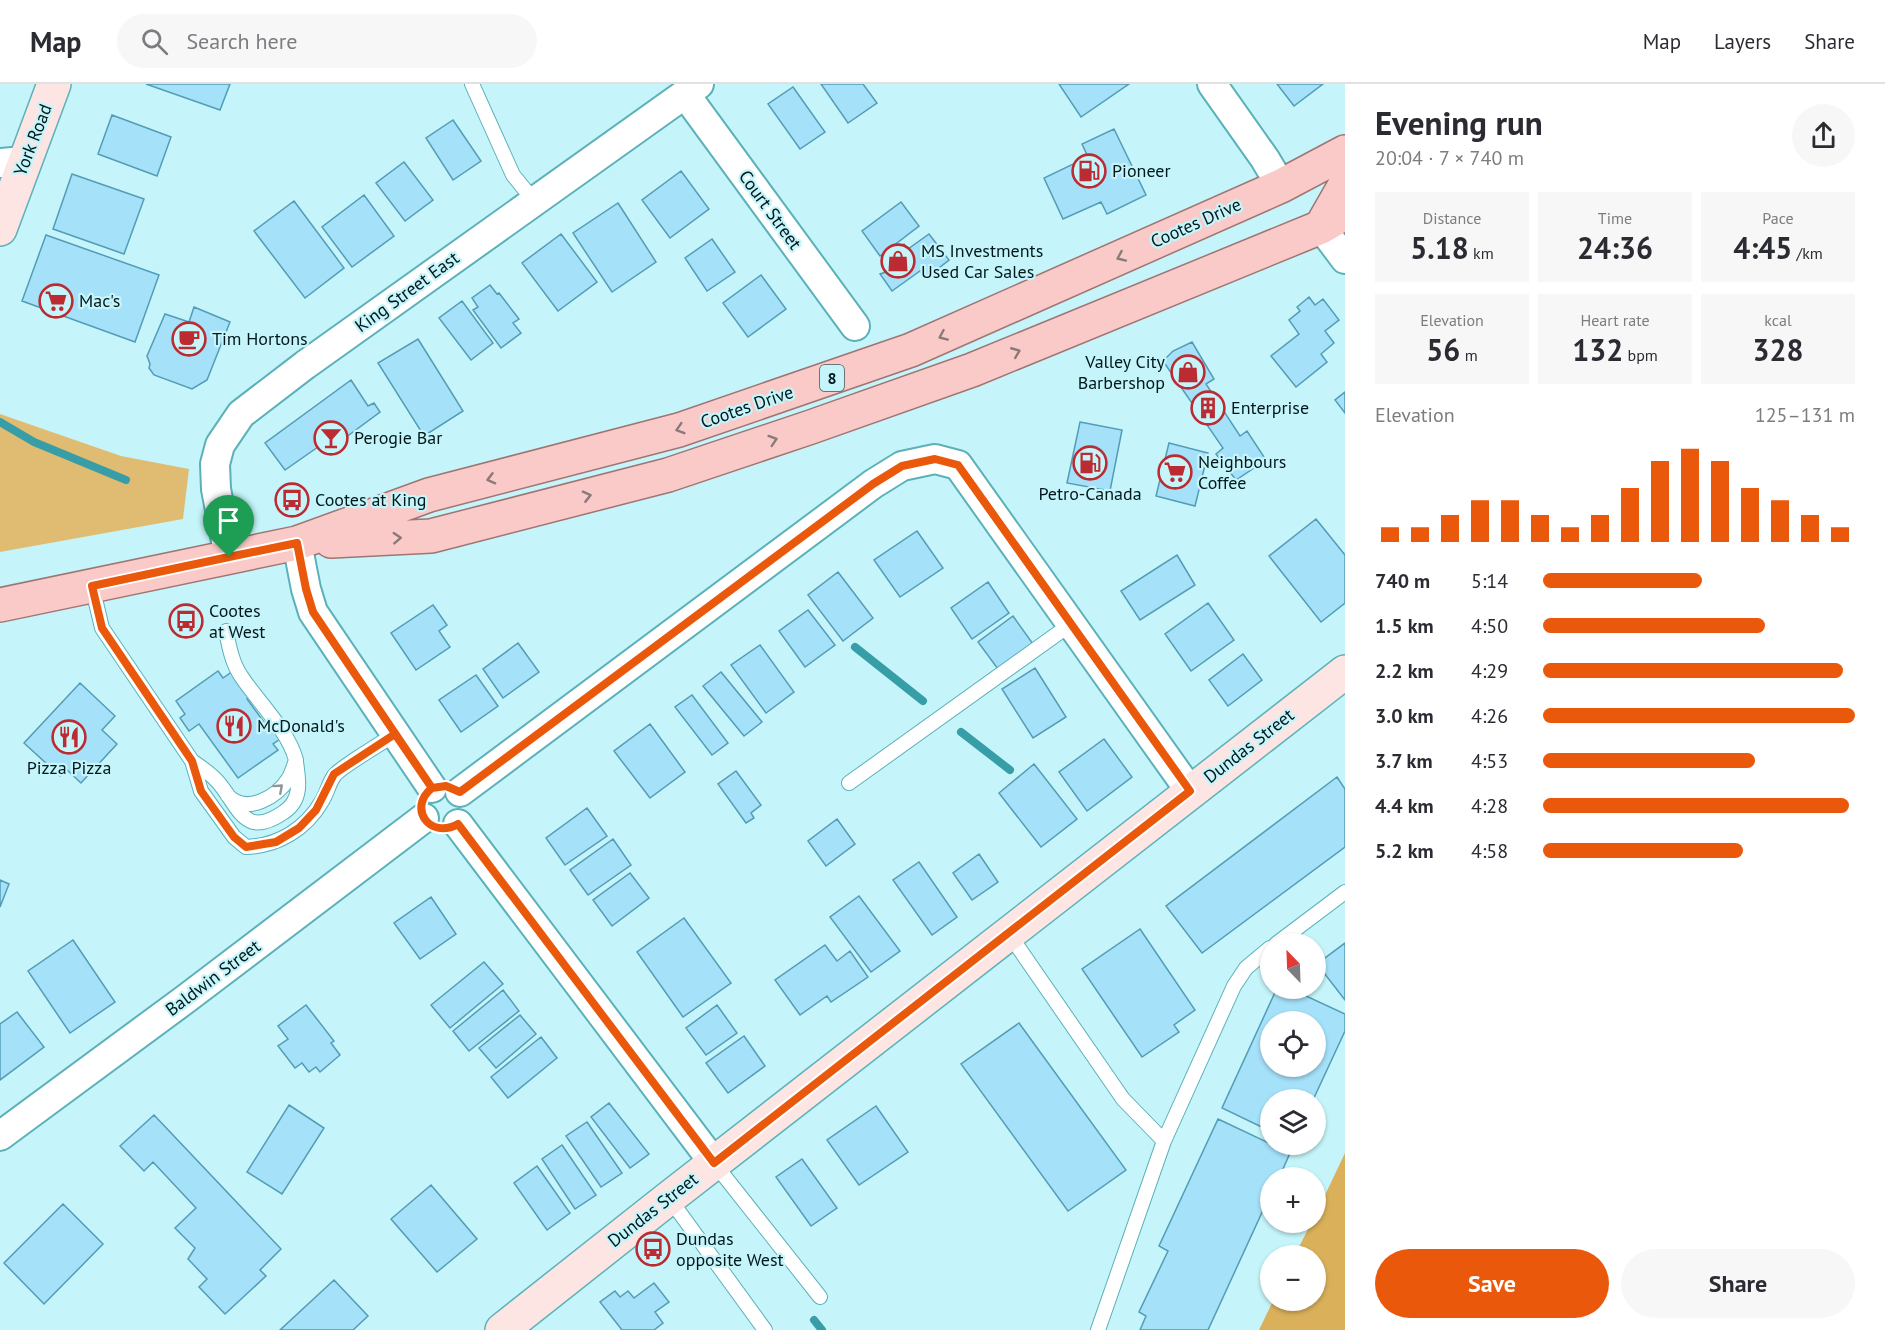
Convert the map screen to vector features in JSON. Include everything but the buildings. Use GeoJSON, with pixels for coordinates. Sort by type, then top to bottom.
{"type":"FeatureCollection","features":[{"type":"Feature","properties":{"kind":"main road","name":"York Road"},"geometry":{"type":"LineString","coordinates":[[0,229],[12,162],[54,84]]}},
{"type":"Feature","properties":{"kind":"main road","name":"Cootes Drive"},"geometry":{"type":"LineString","coordinates":[[4,603],[297,543],[429,495],[679,430],[910,350],[1281,186],[1345,152]]}},
{"type":"Feature","properties":{"kind":"main road"},"geometry":{"type":"LineString","coordinates":[[1333,220],[1345,185]]}},
{"type":"Feature","properties":{"kind":"main road","name":"Cootes Drive"},"geometry":{"type":"LineString","coordinates":[[297,543],[431,536],[668,475],[972,370],[1333,220]]}},
{"type":"Feature","properties":{"kind":"main road","name":"Dundas Street"},"geometry":{"type":"LineString","coordinates":[[502,1330],[669,1197],[1345,672]]}},
{"type":"Feature","properties":{"kind":"street"},"geometry":{"type":"LineString","coordinates":[[1212,84],[1265,159],[1281,186]]}},
{"type":"Feature","properties":{"kind":"street","name":"King Street East"},"geometry":{"type":"LineString","coordinates":[[229,557],[218,506],[215,464],[220,444],[241,414],[305,365],[692,89]]}},
{"type":"Feature","properties":{"kind":"street","name":"Court Street"},"geometry":{"type":"LineString","coordinates":[[692,89],[855,326]]}},
{"type":"Feature","properties":{"kind":"street"},"geometry":{"type":"LineString","coordinates":[[1333,220],[1345,259]]}},
{"type":"Feature","properties":{"kind":"street"},"geometry":{"type":"LineString","coordinates":[[297,543],[313,612],[395,734],[446,790],[465,808],[458,824],[444,829],[429,824],[424,818],[422,802],[426,794],[446,790],[873,484],[902,466],[935,459],[958,465],[1190,791]]}},
{"type":"Feature","properties":{"kind":"street","name":"Baldwin Street"},"geometry":{"type":"LineString","coordinates":[[0,1136],[187,998],[424,818]]}},
{"type":"Feature","properties":{"kind":"street"},"geometry":{"type":"LineString","coordinates":[[458,824],[714,1163]]}},
{"type":"Feature","properties":{"kind":"lane"},"geometry":{"type":"LineString","coordinates":[[472,84],[513,175],[534,201]]}},
{"type":"Feature","properties":{"kind":"lane"},"geometry":{"type":"LineString","coordinates":[[92,586],[102,628],[192,761],[201,791],[234,837],[246,847],[276,842],[299,828],[316,810],[334,774],[395,734]]}},
{"type":"Feature","properties":{"kind":"lane"},"geometry":{"type":"LineString","coordinates":[[849,783],[1071,624]]}},
{"type":"Feature","properties":{"kind":"lane"},"geometry":{"type":"LineString","coordinates":[[192,761],[217,780],[238,813],[247,820],[258,823],[276,818],[289,809],[296,799],[299,786],[296,760],[290,743],[240,674],[231,653],[226,631]]}},
{"type":"Feature","properties":{"kind":"lane"},"geometry":{"type":"LineString","coordinates":[[228,796],[243,805],[261,801],[285,784],[296,760]]}},
{"type":"Feature","properties":{"kind":"lane"},"geometry":{"type":"LineString","coordinates":[[1291,933],[1345,892]]}},
{"type":"Feature","properties":{"kind":"lane"},"geometry":{"type":"LineString","coordinates":[[1009,934],[1123,1099],[1164,1141]]}},
{"type":"Feature","properties":{"kind":"lane"},"geometry":{"type":"LineString","coordinates":[[1098,1330],[1164,1141],[1234,986],[1246,968],[1260,956]]}},
{"type":"Feature","properties":{"kind":"lane"},"geometry":{"type":"LineString","coordinates":[[714,1163],[820,1297]]}},
{"type":"Feature","properties":{"kind":"lane"},"geometry":{"type":"LineString","coordinates":[[669,1197],[765,1330]]}},
{"type":"Feature","properties":{"kind":"shaded area"},"geometry":{"type":"Polygon","coordinates":[[[0,414],[121,456],[189,469],[183,519],[0,552],[0,414]]]}},
{"type":"Feature","properties":{"kind":"shaded area"},"geometry":{"type":"Polygon","coordinates":[[[1345,1153],[1345,1330],[1259,1330],[1268,1311],[1326,1311],[1326,1245],[1300,1245],[1306,1233],[1326,1233],[1326,1193],[1345,1153]]]}},
{"type":"Feature","properties":{"kind":"waterway"},"geometry":{"type":"LineString","coordinates":[[0,422],[34,442],[126,480]]}},
{"type":"Feature","properties":{"kind":"waterway"},"geometry":{"type":"LineString","coordinates":[[855,647],[923,701]]}},
{"type":"Feature","properties":{"kind":"waterway"},"geometry":{"type":"LineString","coordinates":[[961,732],[1010,770]]}},
{"type":"Feature","properties":{"kind":"waterway"},"geometry":{"type":"LineString","coordinates":[[814,1320],[822,1330]]}},
{"type":"Feature","properties":{"kind":"place","name":"Pioneer"},"geometry":{"type":"Point","coordinates":[1089,171]}},
{"type":"Feature","properties":{"kind":"place","name":"MS Investments Used Car Sales"},"geometry":{"type":"Point","coordinates":[898,261]}},
{"type":"Feature","properties":{"kind":"place","name":"Mac's"},"geometry":{"type":"Point","coordinates":[56,301]}},
{"type":"Feature","properties":{"kind":"place","name":"Tim Hortons"},"geometry":{"type":"Point","coordinates":[189,339]}},
{"type":"Feature","properties":{"kind":"place","name":"Valley City Barbershop"},"geometry":{"type":"Point","coordinates":[1188,372]}},
{"type":"Feature","properties":{"kind":"place","name":"Enterprise"},"geometry":{"type":"Point","coordinates":[1208,408]}},
{"type":"Feature","properties":{"kind":"place","name":"Perogie Bar"},"geometry":{"type":"Point","coordinates":[331,438]}},
{"type":"Feature","properties":{"kind":"place","name":"Petro-Canada"},"geometry":{"type":"Point","coordinates":[1090,463]}},
{"type":"Feature","properties":{"kind":"place","name":"Neighbours Coffee"},"geometry":{"type":"Point","coordinates":[1175,472]}},
{"type":"Feature","properties":{"kind":"place","name":"Cootes at King"},"geometry":{"type":"Point","coordinates":[292,500]}},
{"type":"Feature","properties":{"kind":"place","name":"Cootes at West"},"geometry":{"type":"Point","coordinates":[186,621]}},
{"type":"Feature","properties":{"kind":"place","name":"McDonald's"},"geometry":{"type":"Point","coordinates":[234,726]}},
{"type":"Feature","properties":{"kind":"place","name":"Pizza Pizza"},"geometry":{"type":"Point","coordinates":[69,737]}},
{"type":"Feature","properties":{"kind":"place","name":"Dundas opposite West"},"geometry":{"type":"Point","coordinates":[653,1249]}},
{"type":"Feature","properties":{"kind":"route"},"geometry":{"type":"LineString","coordinates":[[229,557],[92,586],[102,628],[192,761],[201,791],[234,837],[246,847],[276,842],[299,828],[309,820],[324,798],[334,774],[395,734],[432,788],[446,786],[460,792],[873,484],[902,466],[935,459],[958,465],[1190,791],[714,1163],[458,824],[451,828],[436,828],[424,818],[422,802],[432,788],[313,612],[297,543],[229,557]]}}]}
